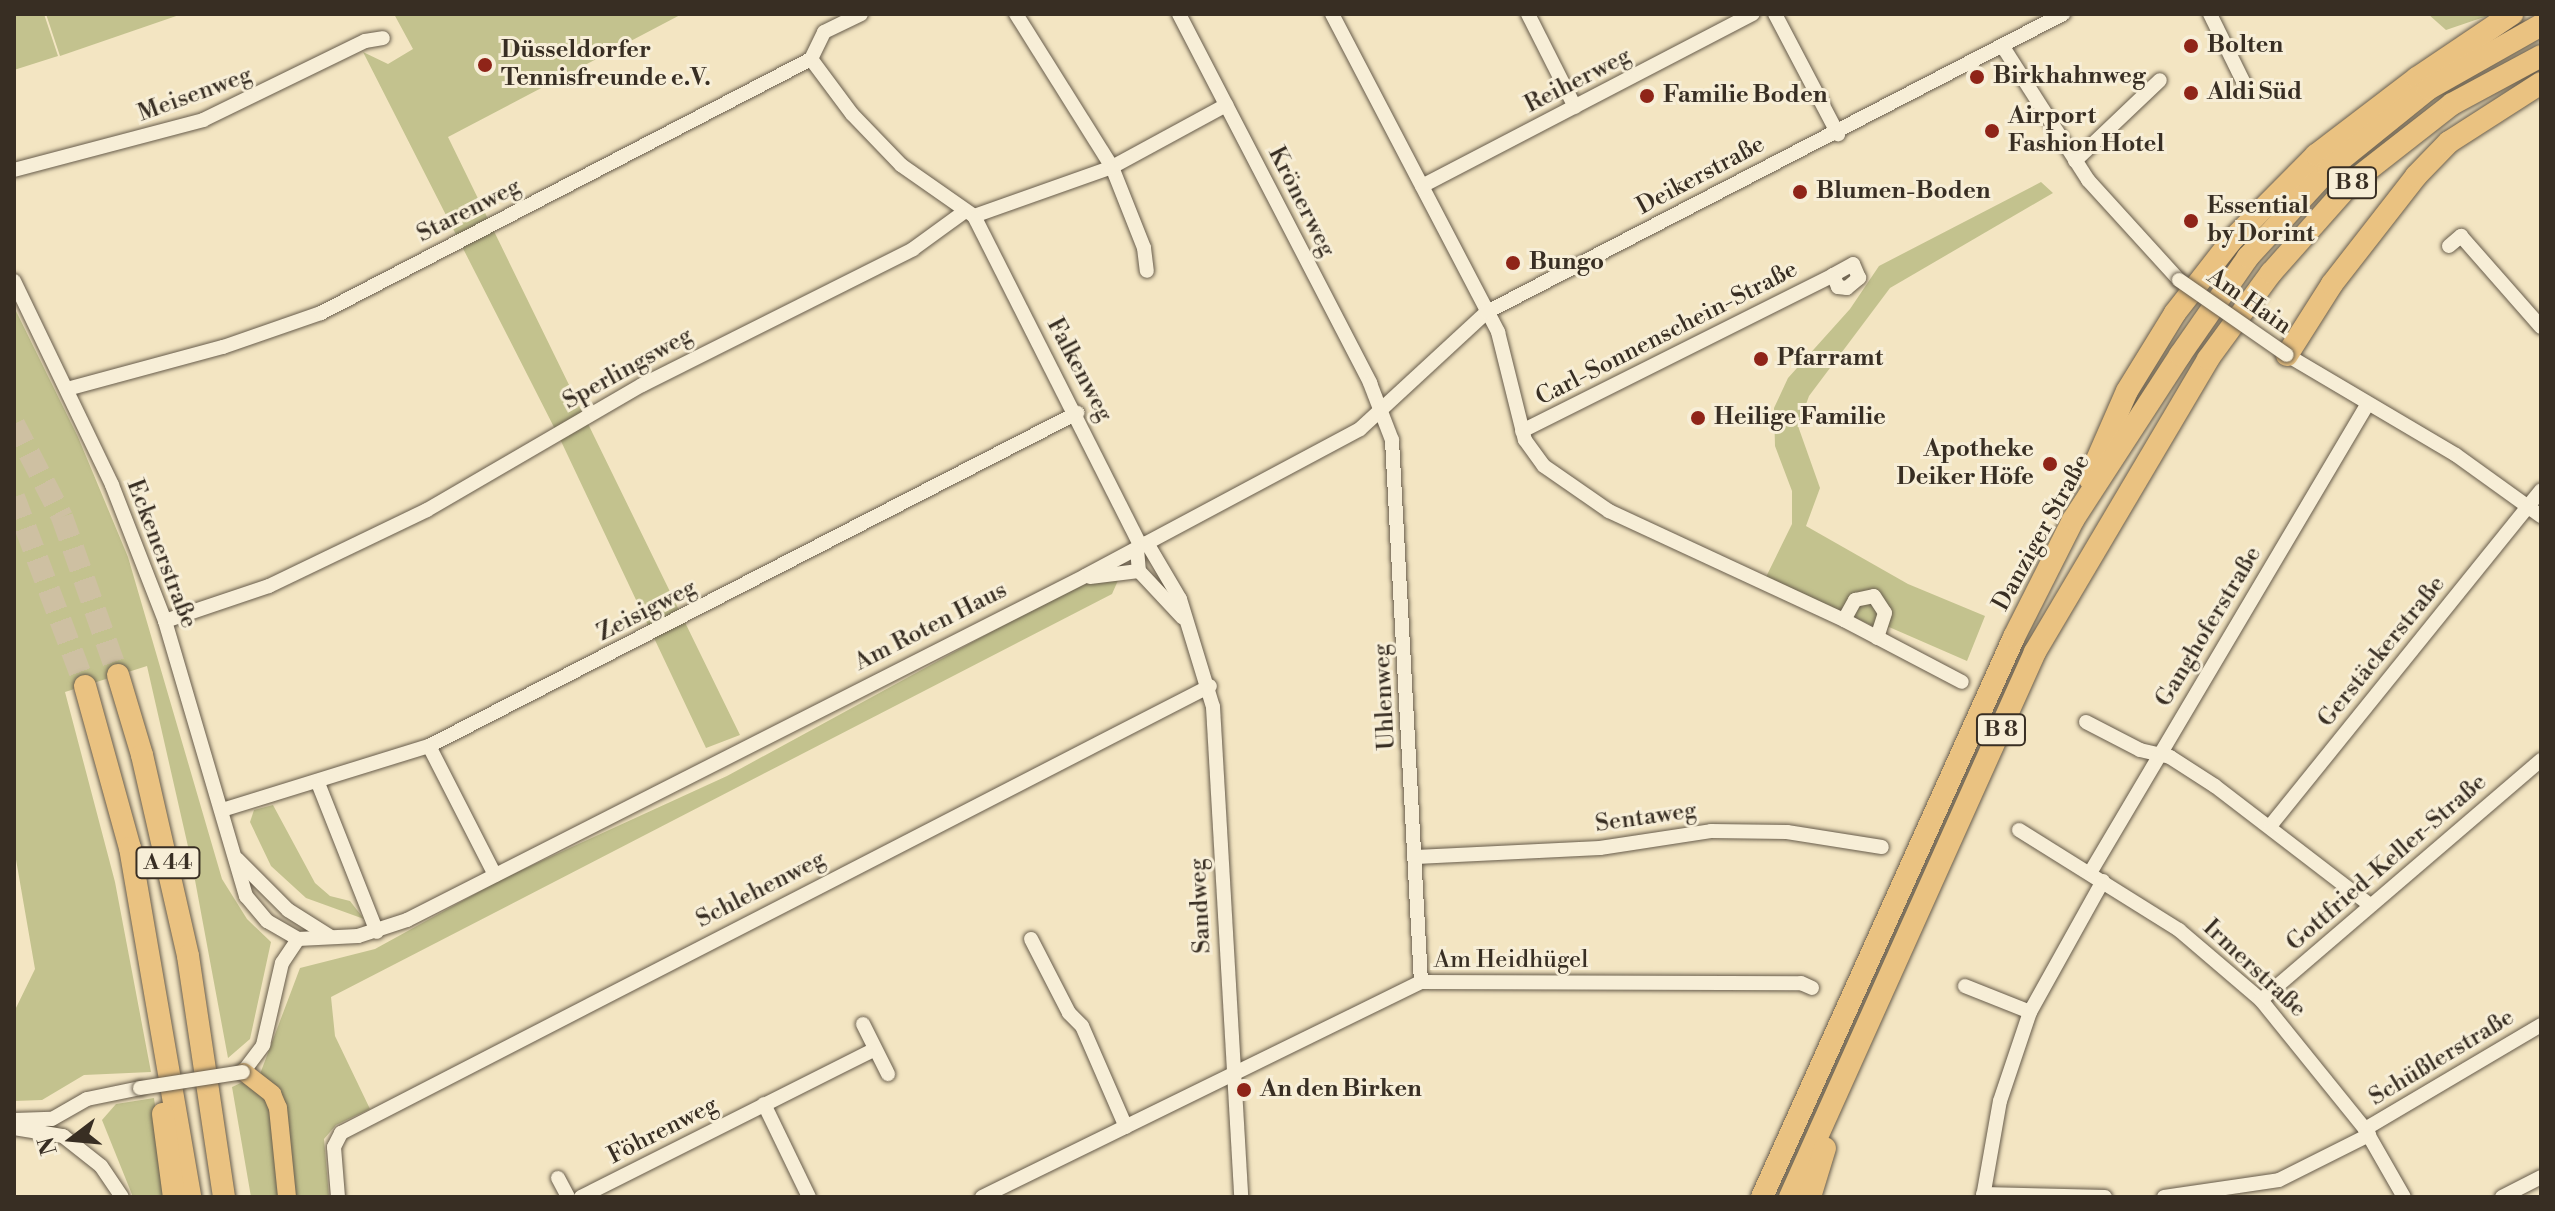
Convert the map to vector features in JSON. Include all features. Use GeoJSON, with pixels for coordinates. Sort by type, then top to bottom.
{"type":"FeatureCollection","features":[{"type":"Feature","properties":{"kind":"highway"},"geometry":{"type":"LineString","coordinates":[[2073,520],[2127,391],[2175,313],[2231,241],[2316,155],[2428,69],[2512,14]]}},
{"type":"Feature","properties":{"kind":"highway","name":"Danziger Straße"},"geometry":{"type":"LineString","coordinates":[[1762,1197],[1959,753],[2073,520],[2248,257],[2329,169],[2428,89],[2541,25]]}},
{"type":"Feature","properties":{"kind":"highway","name":"B 8"},"geometry":{"type":"LineString","coordinates":[[1790,1197],[2035,652],[2208,359],[2271,273],[2351,183],[2452,104],[2541,56]]}},
{"type":"Feature","properties":{"kind":"highway"},"geometry":{"type":"LineString","coordinates":[[2287,355],[2332,284],[2416,176],[2449,142],[2541,83]]}},
{"type":"Feature","properties":{"kind":"highway","name":"A 44"},"geometry":{"type":"LineString","coordinates":[[118,675],[172,880],[224,1197]]}},
{"type":"Feature","properties":{"kind":"highway","name":"A 44"},"geometry":{"type":"LineString","coordinates":[[85,686],[130,848],[190,1197]]}},
{"type":"Feature","properties":{"kind":"highway"},"geometry":{"type":"LineString","coordinates":[[162,1023],[154,1053],[174,1197]]}},
{"type":"Feature","properties":{"kind":"highway"},"geometry":{"type":"LineString","coordinates":[[1810,1197],[1825,1149],[1827,1118]]}},
{"type":"Feature","properties":{"kind":"highway"},"geometry":{"type":"LineString","coordinates":[[219,1153],[235,1197]]}},
{"type":"Feature","properties":{"kind":"main road"},"geometry":{"type":"LineString","coordinates":[[244,1072],[272,1094],[278,1108],[287,1197]]}},
{"type":"Feature","properties":{"kind":"street","name":"Starenweg"},"geometry":{"type":"LineString","coordinates":[[67,389],[223,347],[321,313],[811,59],[824,32],[861,14]]}},
{"type":"Feature","properties":{"kind":"street"},"geometry":{"type":"LineString","coordinates":[[1016,14],[1112,167],[1144,248],[1147,271]]}},
{"type":"Feature","properties":{"kind":"street","name":"Krönerweg"},"geometry":{"type":"LineString","coordinates":[[1179,14],[1383,411]]}},
{"type":"Feature","properties":{"kind":"street"},"geometry":{"type":"LineString","coordinates":[[1332,14],[1487,312]]}},
{"type":"Feature","properties":{"kind":"street"},"geometry":{"type":"LineString","coordinates":[[1528,14],[1575,107]]}},
{"type":"Feature","properties":{"kind":"street","name":"Reiherweg"},"geometry":{"type":"LineString","coordinates":[[1422,186],[1753,14]]}},
{"type":"Feature","properties":{"kind":"street"},"geometry":{"type":"LineString","coordinates":[[1775,14],[1838,134]]}},
{"type":"Feature","properties":{"kind":"street","name":"Deikerstraße"},"geometry":{"type":"LineString","coordinates":[[1383,411],[1487,312],[2003,47],[2040,20],[2063,14]]}},
{"type":"Feature","properties":{"kind":"street"},"geometry":{"type":"LineString","coordinates":[[2210,14],[2244,83]]}},
{"type":"Feature","properties":{"kind":"street","name":"Meisenweg"},"geometry":{"type":"LineString","coordinates":[[14,170],[203,120],[365,41],[383,38]]}},
{"type":"Feature","properties":{"kind":"street","name":"Am Hain"},"geometry":{"type":"LineString","coordinates":[[2003,47],[2075,161],[2121,220],[2179,280],[2287,355],[2456,455],[2541,516]]}},
{"type":"Feature","properties":{"kind":"street","name":"Falkenweg"},"geometry":{"type":"LineString","coordinates":[[811,59],[852,114],[901,165],[969,214],[1077,413],[1142,546]]}},
{"type":"Feature","properties":{"kind":"street"},"geometry":{"type":"LineString","coordinates":[[2075,161],[2160,80]]}},
{"type":"Feature","properties":{"kind":"street","name":"Sperlingsweg"},"geometry":{"type":"LineString","coordinates":[[165,621],[269,586],[427,510],[642,385],[913,249],[969,214],[1112,167],[1226,105]]}},
{"type":"Feature","properties":{"kind":"street"},"geometry":{"type":"LineString","coordinates":[[2449,246],[2461,236],[2541,327]]}},
{"type":"Feature","properties":{"kind":"street","name":"Carl-Sonnenschein-Straße"},"geometry":{"type":"LineString","coordinates":[[1522,431],[1833,275]]}},
{"type":"Feature","properties":{"kind":"street","name":"Eckenerstraße"},"geometry":{"type":"LineString","coordinates":[[14,281],[127,520],[165,621],[235,855],[239,880],[254,908],[277,929],[298,939]]}},
{"type":"Feature","properties":{"kind":"street","name":"Carl-Sonnenschein-Straße"},"geometry":{"type":"LineString","coordinates":[[1487,312],[1498,332],[1522,431],[1544,466],[1601,506],[1844,620],[1962,682]]}},
{"type":"Feature","properties":{"kind":"street","name":"Ganghoferstraße"},"geometry":{"type":"LineString","coordinates":[[1983,1196],[2000,1101],[2030,1012],[2159,755],[2367,405]]}},
{"type":"Feature","properties":{"kind":"street","name":"Am Roten Haus"},"geometry":{"type":"LineString","coordinates":[[298,939],[377,932],[495,875],[1085,576],[1360,429],[1383,411]]}},
{"type":"Feature","properties":{"kind":"street","name":"Uhlenweg"},"geometry":{"type":"LineString","coordinates":[[1383,411],[1395,454],[1421,982]]}},
{"type":"Feature","properties":{"kind":"street","name":"Zeisigweg"},"geometry":{"type":"LineString","coordinates":[[222,810],[318,783],[429,746],[1077,413]]}},
{"type":"Feature","properties":{"kind":"street","name":"Gerstäckerstraße"},"geometry":{"type":"LineString","coordinates":[[2271,825],[2541,490]]}},
{"type":"Feature","properties":{"kind":"street"},"geometry":{"type":"LineString","coordinates":[[1085,576],[1139,571],[1142,546]]}},
{"type":"Feature","properties":{"kind":"street","name":"Sandweg"},"geometry":{"type":"LineString","coordinates":[[1142,546],[1180,599],[1183,618],[1210,686],[1231,1076],[1241,1197]]}},
{"type":"Feature","properties":{"kind":"street","name":"Sandweg"},"geometry":{"type":"LineString","coordinates":[[1139,571],[1183,618]]}},
{"type":"Feature","properties":{"kind":"street"},"geometry":{"type":"LineString","coordinates":[[1844,620],[1855,600],[1874,596],[1885,613],[1877,638]]}},
{"type":"Feature","properties":{"kind":"street","name":"Schlehenweg"},"geometry":{"type":"LineString","coordinates":[[338,1197],[336,1138],[1210,686]]}},
{"type":"Feature","properties":{"kind":"street"},"geometry":{"type":"LineString","coordinates":[[2086,722],[2159,755],[2271,825],[2370,905]]}},
{"type":"Feature","properties":{"kind":"street"},"geometry":{"type":"LineString","coordinates":[[429,746],[495,875]]}},
{"type":"Feature","properties":{"kind":"street","name":"Gottfried-Keller-Straße"},"geometry":{"type":"LineString","coordinates":[[2261,1000],[2541,760]]}},
{"type":"Feature","properties":{"kind":"street"},"geometry":{"type":"LineString","coordinates":[[318,783],[377,932]]}},
{"type":"Feature","properties":{"kind":"street","name":"Irmerstraße"},"geometry":{"type":"LineString","coordinates":[[2019,830],[2179,930],[2261,1000],[2367,1132],[2404,1197]]}},
{"type":"Feature","properties":{"kind":"street","name":"Sentaweg"},"geometry":{"type":"LineString","coordinates":[[1416,857],[1600,848],[1711,831],[1787,832],[1882,847]]}},
{"type":"Feature","properties":{"kind":"street","name":"Eckenerstraße"},"geometry":{"type":"LineString","coordinates":[[235,855],[288,910],[331,937]]}},
{"type":"Feature","properties":{"kind":"street"},"geometry":{"type":"LineString","coordinates":[[14,1120],[52,1119],[97,1096],[244,1072],[263,1045],[282,963],[298,939]]}},
{"type":"Feature","properties":{"kind":"street"},"geometry":{"type":"LineString","coordinates":[[1031,939],[1069,1013],[1082,1026],[1126,1127]]}},
{"type":"Feature","properties":{"kind":"street","name":"Am Heidhügel"},"geometry":{"type":"LineString","coordinates":[[1231,1076],[1421,982],[1801,983],[1812,988]]}},
{"type":"Feature","properties":{"kind":"street"},"geometry":{"type":"LineString","coordinates":[[1965,986],[2030,1012]]}},
{"type":"Feature","properties":{"kind":"street"},"geometry":{"type":"LineString","coordinates":[[863,1024],[888,1074]]}},
{"type":"Feature","properties":{"kind":"street","name":"Schüßlerstraße"},"geometry":{"type":"LineString","coordinates":[[2279,1180],[2367,1132],[2541,1025]]}},
{"type":"Feature","properties":{"kind":"street","name":"Föhrenweg"},"geometry":{"type":"LineString","coordinates":[[581,1197],[875,1049]]}},
{"type":"Feature","properties":{"kind":"street"},"geometry":{"type":"LineString","coordinates":[[982,1197],[1231,1076]]}},
{"type":"Feature","properties":{"kind":"street"},"geometry":{"type":"LineString","coordinates":[[764,1104],[809,1197]]}},
{"type":"Feature","properties":{"kind":"street"},"geometry":{"type":"LineString","coordinates":[[63,1136],[66,1113]]}},
{"type":"Feature","properties":{"kind":"street"},"geometry":{"type":"LineString","coordinates":[[14,1128],[63,1136],[101,1166],[122,1197]]}},
{"type":"Feature","properties":{"kind":"street"},"geometry":{"type":"LineString","coordinates":[[2502,1197],[2541,1177]]}},
{"type":"Feature","properties":{"kind":"street"},"geometry":{"type":"LineString","coordinates":[[558,1178],[568,1197]]}},
{"type":"Feature","properties":{"kind":"street"},"geometry":{"type":"LineString","coordinates":[[2164,1197],[2207,1196],[2279,1180]]}},
{"type":"Feature","properties":{"kind":"street"},"geometry":{"type":"LineString","coordinates":[[2256,1197],[2279,1180]]}},
{"type":"Feature","properties":{"kind":"street"},"geometry":{"type":"LineString","coordinates":[[1983,1196],[2105,1197]]}},
{"type":"Feature","properties":{"kind":"shaded area"},"geometry":{"type":"Polygon","coordinates":[[[14,14],[44,14],[58,56],[14,70],[14,14]]]}},
{"type":"Feature","properties":{"kind":"shaded area"},"geometry":{"type":"Polygon","coordinates":[[[46,14],[182,14],[60,56],[46,14]]]}},
{"type":"Feature","properties":{"kind":"shaded area"},"geometry":{"type":"Polygon","coordinates":[[[394,14],[682,14],[448,137],[740,735],[706,748],[560,439],[363,52],[388,64],[413,49],[394,14]]]}},
{"type":"Feature","properties":{"kind":"shaded area"},"geometry":{"type":"Polygon","coordinates":[[[2428,14],[2493,14],[2446,30],[2428,14]]]}},
{"type":"Feature","properties":{"kind":"shaded area"},"geometry":{"type":"Polygon","coordinates":[[[2041,182],[2053,193],[1890,288],[1809,396],[1798,426],[1820,488],[1806,526],[1908,584],[1985,616],[1967,661],[1889,627],[1886,632],[1766,577],[1792,524],[1792,491],[1775,446],[1774,408],[1788,378],[1850,309],[1879,266],[2041,182]]]}},
{"type":"Feature","properties":{"kind":"shaded area"},"geometry":{"type":"Polygon","coordinates":[[[14,307],[78,437],[128,557],[222,879],[247,919],[271,942],[250,1039],[228,1058],[192,864],[147,666],[65,692],[115,882],[151,1072],[84,1075],[42,1100],[14,1101],[14,1012],[35,969],[14,848],[14,307]]]}},
{"type":"Feature","properties":{"kind":"shaded area"},"geometry":{"type":"Polygon","coordinates":[[[1120,576],[1112,594],[331,997],[335,1036],[370,1109],[336,1125],[324,1139],[329,1197],[251,1197],[232,1087],[260,1074],[300,968],[375,949],[504,878],[727,776],[1079,584],[1120,576]]]}},
{"type":"Feature","properties":{"kind":"shaded area"},"geometry":{"type":"Polygon","coordinates":[[[273,805],[315,883],[330,896],[350,901],[364,919],[306,898],[271,866],[250,822],[254,810],[273,805]]]}},
{"type":"Feature","properties":{"kind":"shaded area"},"geometry":{"type":"Polygon","coordinates":[[[154,1098],[167,1197],[133,1197],[102,1120],[116,1104],[154,1098]]]}},
{"type":"Feature","properties":{"kind":"tunnel"},"geometry":{"type":"LineString","coordinates":[[14,424],[62,517],[118,675]]}},
{"type":"Feature","properties":{"kind":"tunnel"},"geometry":{"type":"LineString","coordinates":[[14,497],[85,686]]}},
{"type":"Feature","properties":{"kind":"place","name":"Bolten"},"geometry":{"type":"Point","coordinates":[2191,46]}},
{"type":"Feature","properties":{"kind":"place","name":"Düsseldorfer Tennisfreunde e.V."},"geometry":{"type":"Point","coordinates":[485,65]}},
{"type":"Feature","properties":{"kind":"place","name":"Birkhahnweg"},"geometry":{"type":"Point","coordinates":[1977,77]}},
{"type":"Feature","properties":{"kind":"place","name":"Aldi Süd"},"geometry":{"type":"Point","coordinates":[2191,93]}},
{"type":"Feature","properties":{"kind":"place","name":"Familie Boden"},"geometry":{"type":"Point","coordinates":[1647,96]}},
{"type":"Feature","properties":{"kind":"place","name":"Airport Fashion Hotel"},"geometry":{"type":"Point","coordinates":[1992,131]}},
{"type":"Feature","properties":{"kind":"place","name":"Blumen-Boden"},"geometry":{"type":"Point","coordinates":[1800,192]}},
{"type":"Feature","properties":{"kind":"place","name":"Essential by Dorint"},"geometry":{"type":"Point","coordinates":[2191,221]}},
{"type":"Feature","properties":{"kind":"place","name":"Bungo"},"geometry":{"type":"Point","coordinates":[1513,263]}},
{"type":"Feature","properties":{"kind":"place","name":"Pfarramt"},"geometry":{"type":"Point","coordinates":[1761,359]}},
{"type":"Feature","properties":{"kind":"place","name":"Heilige Familie"},"geometry":{"type":"Point","coordinates":[1698,418]}},
{"type":"Feature","properties":{"kind":"place","name":"Apotheke Deiker Höfe"},"geometry":{"type":"Point","coordinates":[2050,464]}},
{"type":"Feature","properties":{"kind":"place","name":"An den Birken"},"geometry":{"type":"Point","coordinates":[1244,1090]}}]}
